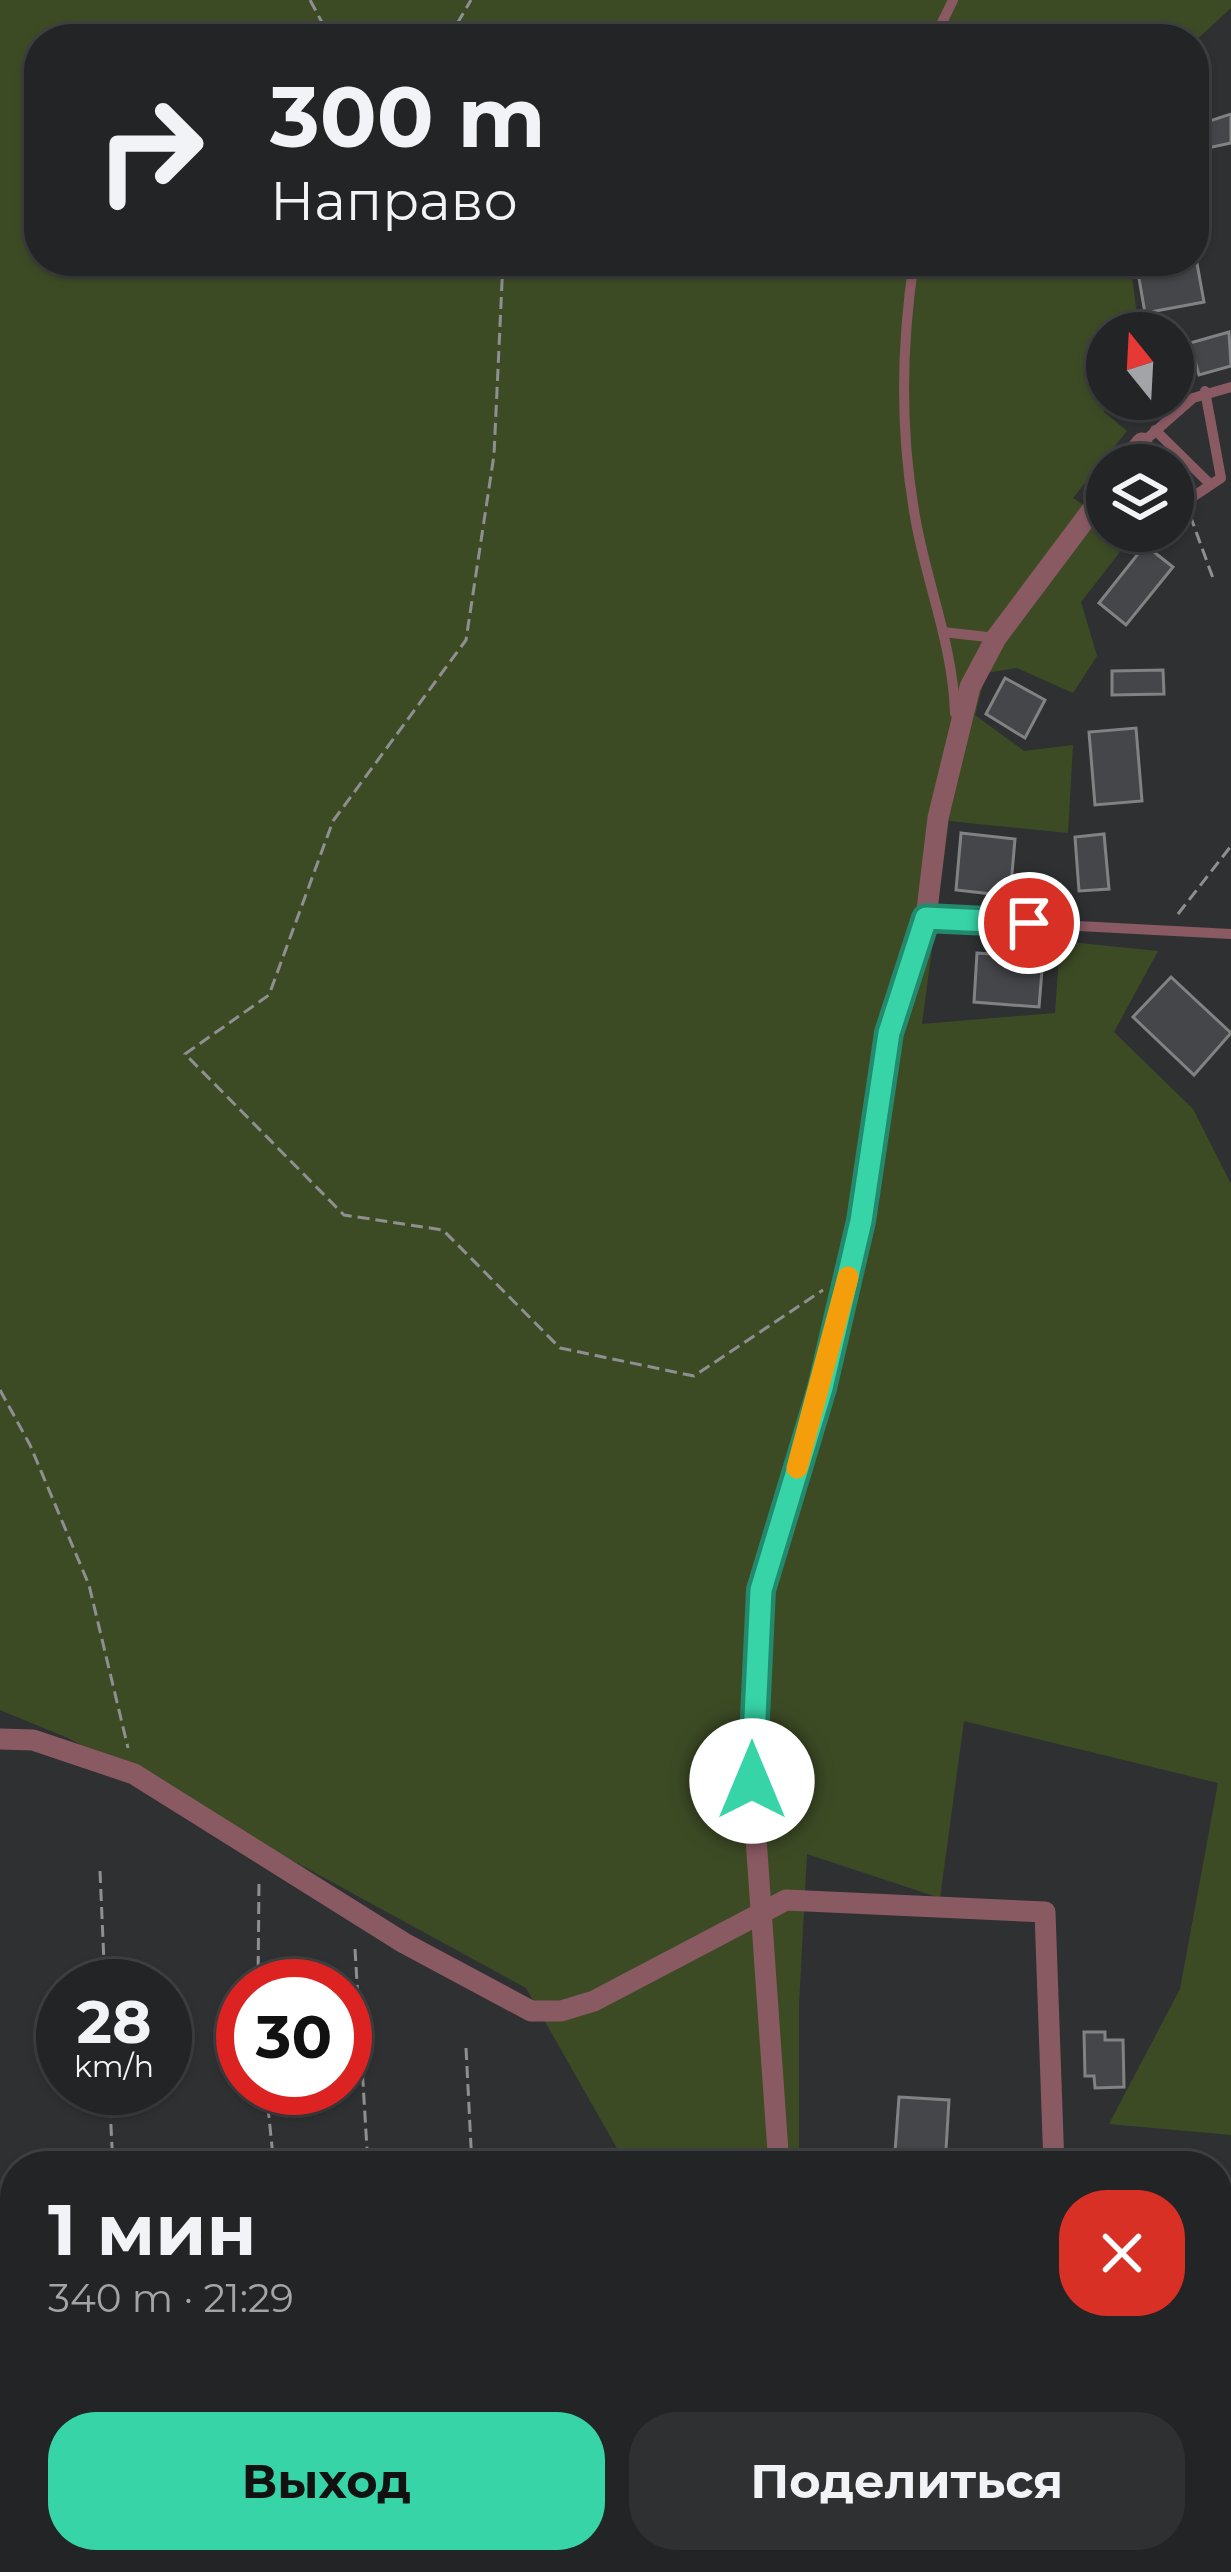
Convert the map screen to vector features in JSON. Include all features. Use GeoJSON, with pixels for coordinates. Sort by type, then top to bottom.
{"type":"FeatureCollection","features":[{"type":"Feature","properties":{"kind":"street"},"geometry":{"type":"LineString","coordinates":[[1143,444],[1149,437]]}},
{"type":"Feature","properties":{"kind":"street"},"geometry":{"type":"LineString","coordinates":[[778,2151],[752,1781],[761,1590],[827,1367],[861,1221],[889,1033],[926,918],[938,818],[970,688],[996,638],[1086,518]]}},
{"type":"Feature","properties":{"kind":"street"},"geometry":{"type":"LineString","coordinates":[[0,1739],[33,1739],[134,1774],[260,1857],[531,2011],[561,2011],[593,2000],[726,1927],[760,1917],[787,1900],[1045,1912],[1053,2151]]}},
{"type":"Feature","properties":{"kind":"lane"},"geometry":{"type":"LineString","coordinates":[[912,276],[903,359],[904,411],[915,517],[953,666],[956,741]]}},
{"type":"Feature","properties":{"kind":"lane"},"geometry":{"type":"LineString","coordinates":[[1209,483],[1149,437],[1205,392],[1231,386]]}},
{"type":"Feature","properties":{"kind":"lane"},"geometry":{"type":"LineString","coordinates":[[1194,495],[1221,478],[1205,392]]}},
{"type":"Feature","properties":{"kind":"lane"},"geometry":{"type":"LineString","coordinates":[[943,632],[996,638]]}},
{"type":"Feature","properties":{"kind":"lane"},"geometry":{"type":"LineString","coordinates":[[926,918],[1231,934]]}},
{"type":"Feature","properties":{"kind":"path"},"geometry":{"type":"LineString","coordinates":[[502,276],[494,455],[466,640],[333,821],[268,995],[185,1054],[344,1215],[443,1230],[560,1348],[694,1376],[835,1283]]}},
{"type":"Feature","properties":{"kind":"path"},"geometry":{"type":"LineString","coordinates":[[1194,527],[1214,581]]}},
{"type":"Feature","properties":{"kind":"path"},"geometry":{"type":"LineString","coordinates":[[1168,931],[1231,846]]}},
{"type":"Feature","properties":{"kind":"path"},"geometry":{"type":"LineString","coordinates":[[0,1390],[30,1445],[88,1585],[134,1774]]}},
{"type":"Feature","properties":{"kind":"path"},"geometry":{"type":"LineString","coordinates":[[258,1959],[260,1857]]}},
{"type":"Feature","properties":{"kind":"path"},"geometry":{"type":"LineString","coordinates":[[100,1871],[104,1959]]}},
{"type":"Feature","properties":{"kind":"path"},"geometry":{"type":"LineString","coordinates":[[355,1949],[367,2151]]}},
{"type":"Feature","properties":{"kind":"path"},"geometry":{"type":"LineString","coordinates":[[466,2048],[471,2151]]}},
{"type":"Feature","properties":{"kind":"path"},"geometry":{"type":"LineString","coordinates":[[111,2115],[112,2151]]}},
{"type":"Feature","properties":{"kind":"path"},"geometry":{"type":"LineString","coordinates":[[269,2115],[272,2151]]}},
{"type":"Feature","properties":{"kind":"green space"},"geometry":{"type":"Polygon","coordinates":[[[0,0],[1231,0],[1231,8],[1209,28],[1209,24],[24,24],[24,276],[1132,276],[1137,312],[1086,312],[1086,420],[1114,420],[1127,431],[1117,444],[1086,444],[1086,482],[1073,498],[1086,507],[1086,552],[1120,552],[1081,602],[1097,656],[1073,693],[1017,668],[986,673],[975,715],[1024,751],[1073,745],[1068,833],[949,821],[922,1024],[1055,1013],[1060,941],[1158,951],[1114,1032],[1193,1109],[1231,1184],[1231,2135],[1109,2124],[1180,1989],[1218,1783],[964,1721],[940,1898],[807,1854],[799,2005],[799,2151],[618,2151],[526,1988],[68,1738],[0,1710],[0,0]]]}},
{"type":"Feature","properties":{"kind":"building"},"geometry":{"type":"Polygon","coordinates":[[[1231,114],[1231,143],[1209,148],[1209,121],[1231,114]]]}},
{"type":"Feature","properties":{"kind":"building"},"geometry":{"type":"Polygon","coordinates":[[[1139,276],[1199,276],[1204,302],[1145,312],[1139,276]]]}},
{"type":"Feature","properties":{"kind":"building"},"geometry":{"type":"Polygon","coordinates":[[[1229,332],[1231,366],[1199,375],[1194,342],[1229,332]]]}},
{"type":"Feature","properties":{"kind":"building"},"geometry":{"type":"Polygon","coordinates":[[[1139,552],[1154,552],[1173,567],[1126,625],[1099,603],[1139,552]]]}},
{"type":"Feature","properties":{"kind":"building"},"geometry":{"type":"Polygon","coordinates":[[[1163,670],[1164,694],[1112,695],[1112,671],[1163,670]]]}},
{"type":"Feature","properties":{"kind":"building"},"geometry":{"type":"Polygon","coordinates":[[[1005,678],[1045,700],[1025,738],[986,714],[1005,678]]]}},
{"type":"Feature","properties":{"kind":"building"},"geometry":{"type":"Polygon","coordinates":[[[1136,728],[1142,801],[1095,805],[1089,732],[1136,728]]]}},
{"type":"Feature","properties":{"kind":"building"},"geometry":{"type":"Polygon","coordinates":[[[961,833],[1015,839],[1010,896],[956,890],[961,833]]]}},
{"type":"Feature","properties":{"kind":"building"},"geometry":{"type":"Polygon","coordinates":[[[1104,834],[1109,889],[1079,891],[1075,837],[1104,834]]]}},
{"type":"Feature","properties":{"kind":"building"},"geometry":{"type":"Polygon","coordinates":[[[977,953],[1043,958],[1039,1007],[974,1002],[977,953]]]}},
{"type":"Feature","properties":{"kind":"building"},"geometry":{"type":"Polygon","coordinates":[[[1171,977],[1231,1033],[1194,1075],[1133,1017],[1171,977]]]}},
{"type":"Feature","properties":{"kind":"building"},"geometry":{"type":"Polygon","coordinates":[[[1084,2032],[1105,2032],[1105,2040],[1123,2040],[1124,2087],[1095,2088],[1094,2076],[1085,2076],[1084,2032]]]}},
{"type":"Feature","properties":{"kind":"building"},"geometry":{"type":"Polygon","coordinates":[[[899,2097],[949,2100],[946,2151],[895,2151],[899,2097]]]}},
{"type":"Feature","properties":{"kind":"slow traffic"},"geometry":{"type":"LineString","coordinates":[[797,1468],[848,1277]]}},
{"type":"Feature","properties":{"kind":"route"},"geometry":{"type":"LineString","coordinates":[[752,1781],[754,1649],[761,1590],[822,1388],[861,1221],[889,1033],[901,995],[926,918],[1029,923]]}}]}
